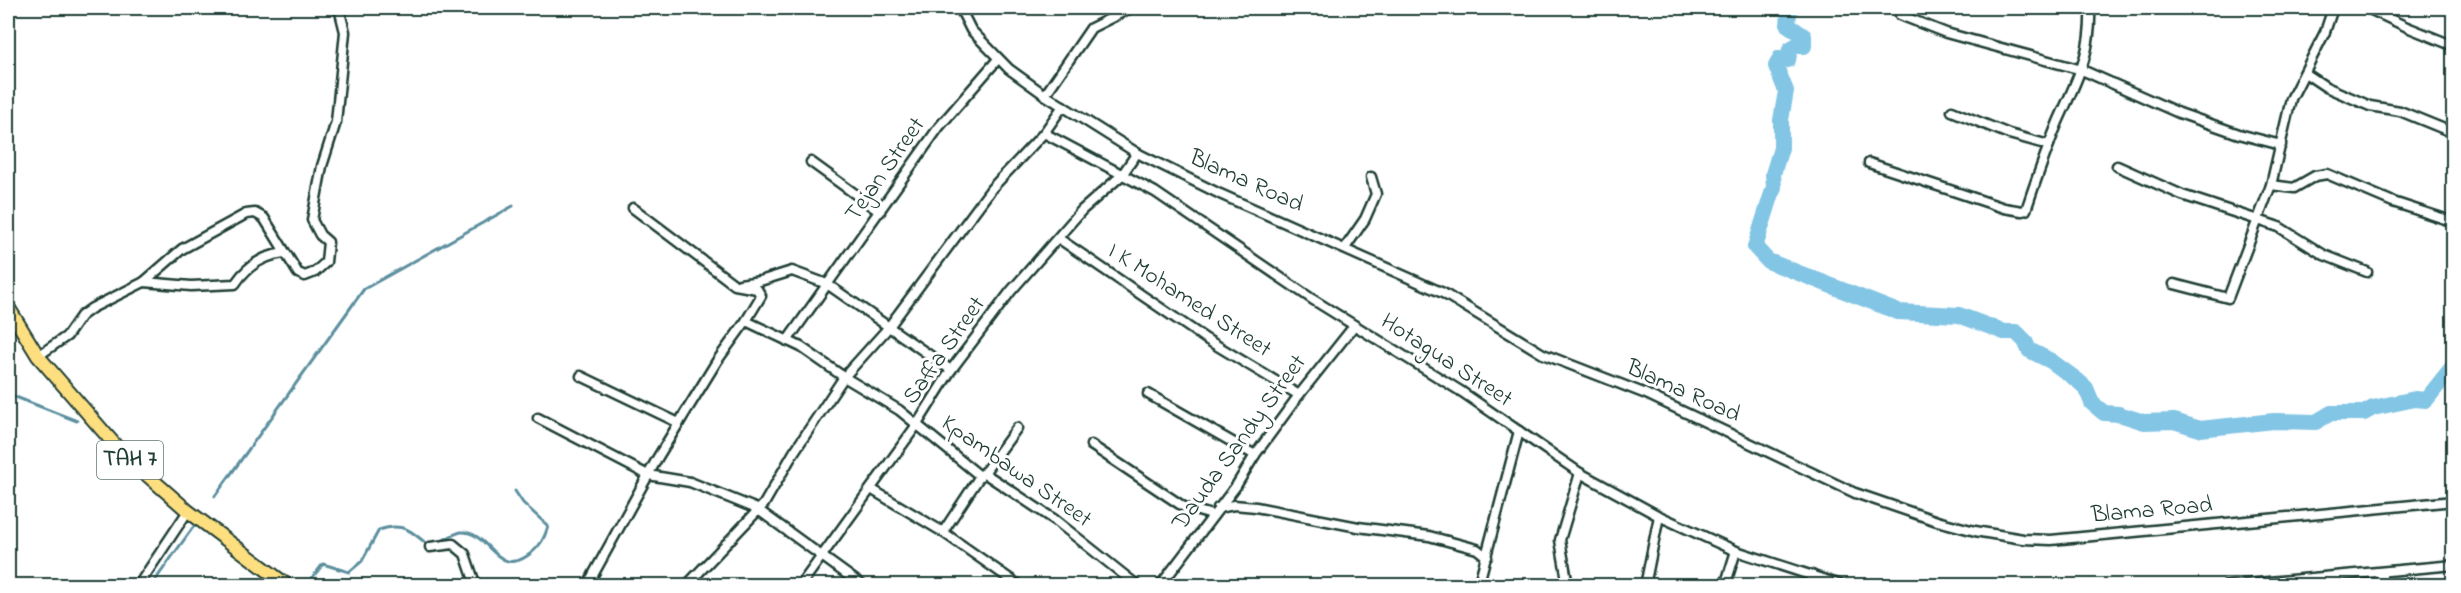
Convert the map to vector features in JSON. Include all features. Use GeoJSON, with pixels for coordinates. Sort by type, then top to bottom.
{"type":"FeatureCollection","features":[{"type":"Feature","properties":{"kind":"highway","name":"TAH 7"},"geometry":{"type":"LineString","coordinates":[[8,307],[39,356],[122,453],[188,511],[286,584]]}},
{"type":"Feature","properties":{"kind":"street"},"geometry":{"type":"LineString","coordinates":[[39,356],[67,336],[86,312],[144,282],[182,249],[246,214],[255,213],[264,218],[298,273],[305,276],[315,272],[326,262],[328,242],[320,235],[312,220],[322,166],[336,122],[345,32],[339,8]]}},
{"type":"Feature","properties":{"kind":"street","name":"Blama Road"},"geometry":{"type":"LineString","coordinates":[[960,8],[971,30],[999,59],[1045,95],[1137,153],[1220,194],[1443,293],[1543,354],[1646,394],[1855,493],[1937,521],[1975,531],[2023,539],[2052,540],[2454,501]]}},
{"type":"Feature","properties":{"kind":"street"},"geometry":{"type":"LineString","coordinates":[[1045,95],[1091,28],[1131,8]]}},
{"type":"Feature","properties":{"kind":"street"},"geometry":{"type":"LineString","coordinates":[[1869,163],[2004,208],[2026,210],[2049,145],[2082,70],[2092,30],[2090,8]]}},
{"type":"Feature","properties":{"kind":"street"},"geometry":{"type":"LineString","coordinates":[[2174,284],[2228,298],[2271,184],[2291,99],[2305,73],[2333,8]]}},
{"type":"Feature","properties":{"kind":"street"},"geometry":{"type":"LineString","coordinates":[[2367,8],[2454,46]]}},
{"type":"Feature","properties":{"kind":"street"},"geometry":{"type":"LineString","coordinates":[[1900,15],[1946,33],[2082,70],[2180,113],[2239,134],[2281,145]]}},
{"type":"Feature","properties":{"kind":"street","name":"Tejan Street"},"geometry":{"type":"LineString","coordinates":[[787,342],[939,127],[999,59]]}},
{"type":"Feature","properties":{"kind":"street"},"geometry":{"type":"LineString","coordinates":[[2305,73],[2326,87],[2370,106],[2400,111],[2454,133]]}},
{"type":"Feature","properties":{"kind":"street"},"geometry":{"type":"LineString","coordinates":[[686,585],[764,504],[794,452],[844,377],[888,328],[992,188],[1044,133],[1062,106]]}},
{"type":"Feature","properties":{"kind":"street"},"geometry":{"type":"LineString","coordinates":[[1952,111],[2008,134],[2049,145]]}},
{"type":"Feature","properties":{"kind":"street","name":"Hotagua Street"},"geometry":{"type":"LineString","coordinates":[[1044,133],[1155,192],[1354,326],[1408,357],[1580,473],[1659,516],[1736,551],[1844,585]]}},
{"type":"Feature","properties":{"kind":"street","name":"Saffa Street"},"geometry":{"type":"LineString","coordinates":[[800,585],[872,489],[896,451],[916,426],[951,370],[1011,291],[1082,210],[1122,175],[1137,153]]}},
{"type":"Feature","properties":{"kind":"street"},"geometry":{"type":"LineString","coordinates":[[811,162],[880,212]]}},
{"type":"Feature","properties":{"kind":"street"},"geometry":{"type":"LineString","coordinates":[[2117,166],[2182,195],[2279,226],[2324,255],[2367,272]]}},
{"type":"Feature","properties":{"kind":"street"},"geometry":{"type":"LineString","coordinates":[[2271,184],[2283,188],[2294,188],[2315,176],[2327,174],[2393,202],[2454,222]]}},
{"type":"Feature","properties":{"kind":"street"},"geometry":{"type":"LineString","coordinates":[[1345,248],[1365,219],[1376,194],[1371,177]]}},
{"type":"Feature","properties":{"kind":"street"},"geometry":{"type":"LineString","coordinates":[[587,585],[679,423],[761,296],[757,289],[735,285],[633,208]]}},
{"type":"Feature","properties":{"kind":"street","name":"I K Mohamed Street"},"geometry":{"type":"LineString","coordinates":[[1058,238],[1206,339],[1299,395]]}},
{"type":"Feature","properties":{"kind":"street"},"geometry":{"type":"LineString","coordinates":[[144,282],[190,286],[235,284],[245,269],[270,255],[284,253]]}},
{"type":"Feature","properties":{"kind":"street"},"geometry":{"type":"LineString","coordinates":[[735,285],[760,281],[792,271],[827,284],[951,370]]}},
{"type":"Feature","properties":{"kind":"street","name":"Kpambawa Street"},"geometry":{"type":"LineString","coordinates":[[746,321],[787,342],[801,346],[844,377],[899,410],[916,426],[982,475],[1055,519],[1138,585]]}},
{"type":"Feature","properties":{"kind":"street","name":"Dauda Sandy Street"},"geometry":{"type":"LineString","coordinates":[[1160,585],[1236,486],[1255,455],[1299,395],[1354,326]]}},
{"type":"Feature","properties":{"kind":"street"},"geometry":{"type":"LineString","coordinates":[[581,376],[679,423]]}},
{"type":"Feature","properties":{"kind":"street"},"geometry":{"type":"LineString","coordinates":[[1148,394],[1255,455]]}},
{"type":"Feature","properties":{"kind":"street"},"geometry":{"type":"LineString","coordinates":[[538,418],[648,475],[690,482],[757,509],[863,585]]}},
{"type":"Feature","properties":{"kind":"street"},"geometry":{"type":"LineString","coordinates":[[943,532],[1017,428]]}},
{"type":"Feature","properties":{"kind":"street"},"geometry":{"type":"LineString","coordinates":[[1482,585],[1480,579],[1519,431]]}},
{"type":"Feature","properties":{"kind":"street"},"geometry":{"type":"LineString","coordinates":[[1091,445],[1184,507],[1215,512],[1234,506],[1256,507],[1358,527],[1430,536],[1477,549],[1487,557]]}},
{"type":"Feature","properties":{"kind":"street"},"geometry":{"type":"LineString","coordinates":[[1566,585],[1560,540],[1580,473]]}},
{"type":"Feature","properties":{"kind":"street"},"geometry":{"type":"LineString","coordinates":[[872,489],[943,532],[1020,585]]}},
{"type":"Feature","properties":{"kind":"street"},"geometry":{"type":"LineString","coordinates":[[138,585],[188,511]]}},
{"type":"Feature","properties":{"kind":"street"},"geometry":{"type":"LineString","coordinates":[[1645,585],[1659,516]]}},
{"type":"Feature","properties":{"kind":"street"},"geometry":{"type":"LineString","coordinates":[[430,547],[453,544],[465,555],[476,585]]}},
{"type":"Feature","properties":{"kind":"street"},"geometry":{"type":"LineString","coordinates":[[1725,585],[1736,551]]}},
{"type":"Feature","properties":{"kind":"street"},"geometry":{"type":"LineString","coordinates":[[2225,585],[2454,565]]}},
{"type":"Feature","properties":{"kind":"street"},"geometry":{"type":"LineString","coordinates":[[2382,572],[2382,585]]}},
{"type":"Feature","properties":{"kind":"street"},"geometry":{"type":"LineString","coordinates":[[1809,585],[1812,576]]}},
{"type":"Feature","properties":{"kind":"waterway"},"geometry":{"type":"LineString","coordinates":[[1792,8],[1789,12],[1788,25],[1804,36],[1804,46],[1799,44],[1790,49],[1788,60],[1780,58],[1776,66],[1786,91],[1781,120],[1781,148],[1773,174],[1774,187],[1755,247],[1768,261],[1898,312],[1959,315],[2004,332],[2016,332],[2025,341],[2029,350],[2051,361],[2086,388],[2092,403],[2104,413],[2119,414],[2144,422],[2174,421],[2200,429],[2274,421],[2316,422],[2331,413],[2364,413],[2373,408],[2415,399],[2426,400],[2454,365]]}},
{"type":"Feature","properties":{"kind":"waterway"},"geometry":{"type":"LineString","coordinates":[[215,496],[364,289],[513,206]]}},
{"type":"Feature","properties":{"kind":"waterway"},"geometry":{"type":"LineString","coordinates":[[8,394],[77,421]]}},
{"type":"Feature","properties":{"kind":"waterway"},"geometry":{"type":"LineString","coordinates":[[440,542],[461,532],[470,533],[507,561],[516,561],[527,556],[540,543],[548,526],[523,503],[515,491]]}},
{"type":"Feature","properties":{"kind":"waterway"},"geometry":{"type":"LineString","coordinates":[[151,586],[194,526]]}},
{"type":"Feature","properties":{"kind":"waterway"},"geometry":{"type":"LineString","coordinates":[[306,586],[323,564],[349,572],[362,561],[379,530],[400,527],[429,546]]}}]}
